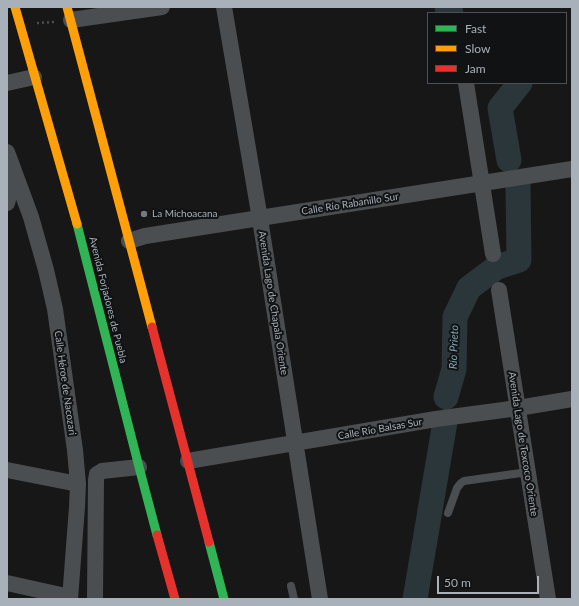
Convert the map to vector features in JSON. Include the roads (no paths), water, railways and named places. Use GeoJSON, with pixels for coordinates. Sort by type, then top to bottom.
{"type":"FeatureCollection","features":[{"type":"Feature","properties":{"kind":"main road","name":"Avenida Forjadores de Puebla"},"geometry":{"type":"LineString","coordinates":[[15,7],[83,246],[139,468],[175,599]]}},
{"type":"Feature","properties":{"kind":"main road"},"geometry":{"type":"LineString","coordinates":[[69,14],[224,599]]}},
{"type":"Feature","properties":{"kind":"street"},"geometry":{"type":"LineString","coordinates":[[69,14],[162,7]]}},
{"type":"Feature","properties":{"kind":"street","name":"Avenida Lago de Chapala Oriente"},"geometry":{"type":"LineString","coordinates":[[224,7],[260,219],[320,599]]}},
{"type":"Feature","properties":{"kind":"street"},"geometry":{"type":"LineString","coordinates":[[7,83],[34,77]]}},
{"type":"Feature","properties":{"kind":"street"},"geometry":{"type":"LineString","coordinates":[[466,84],[493,254]]}},
{"type":"Feature","properties":{"kind":"street","name":"Calle Héroe de Nacozari"},"geometry":{"type":"LineString","coordinates":[[7,152],[31,218],[46,270],[55,309],[75,450],[78,484],[70,598]]}},
{"type":"Feature","properties":{"kind":"street","name":"Calle Río Rabanillo Sur"},"geometry":{"type":"LineString","coordinates":[[129,241],[145,236],[572,170]]}},
{"type":"Feature","properties":{"kind":"street"},"geometry":{"type":"LineString","coordinates":[[7,203],[15,174]]}},
{"type":"Feature","properties":{"kind":"street","name":"Avenida Lago de Texcoco Oriente"},"geometry":{"type":"LineString","coordinates":[[499,290],[548,599]]}},
{"type":"Feature","properties":{"kind":"street","name":"Calle Río Balsas Sur"},"geometry":{"type":"LineString","coordinates":[[188,461],[436,419],[572,399]]}},
{"type":"Feature","properties":{"kind":"street"},"geometry":{"type":"LineString","coordinates":[[95,599],[97,474],[102,471],[139,468]]}},
{"type":"Feature","properties":{"kind":"street"},"geometry":{"type":"LineString","coordinates":[[7,470],[78,484]]}},
{"type":"Feature","properties":{"kind":"street"},"geometry":{"type":"LineString","coordinates":[[7,583],[70,598]]}},
{"type":"Feature","properties":{"kind":"lane"},"geometry":{"type":"LineString","coordinates":[[448,513],[457,488],[464,480],[528,472]]}},
{"type":"Feature","properties":{"kind":"lane"},"geometry":{"type":"LineString","coordinates":[[291,586],[294,599]]}},
{"type":"Feature","properties":{"kind":"waterway","name":"Río Prieto"},"geometry":{"type":"LineString","coordinates":[[447,7],[450,12]]}},
{"type":"Feature","properties":{"kind":"waterway","name":"Río Prieto"},"geometry":{"type":"LineString","coordinates":[[509,160],[500,108],[519,84]]}},
{"type":"Feature","properties":{"kind":"waterway","name":"Río Prieto"},"geometry":{"type":"LineString","coordinates":[[446,397],[454,369],[455,317],[469,288],[497,267],[519,260],[518,185]]}},
{"type":"Feature","properties":{"kind":"waterway","name":"Río Prieto"},"geometry":{"type":"LineString","coordinates":[[415,599],[445,422]]}},
{"type":"Feature","properties":{"kind":"place","name":"La Michoacana"},"geometry":{"type":"Point","coordinates":[144,214]}}]}
